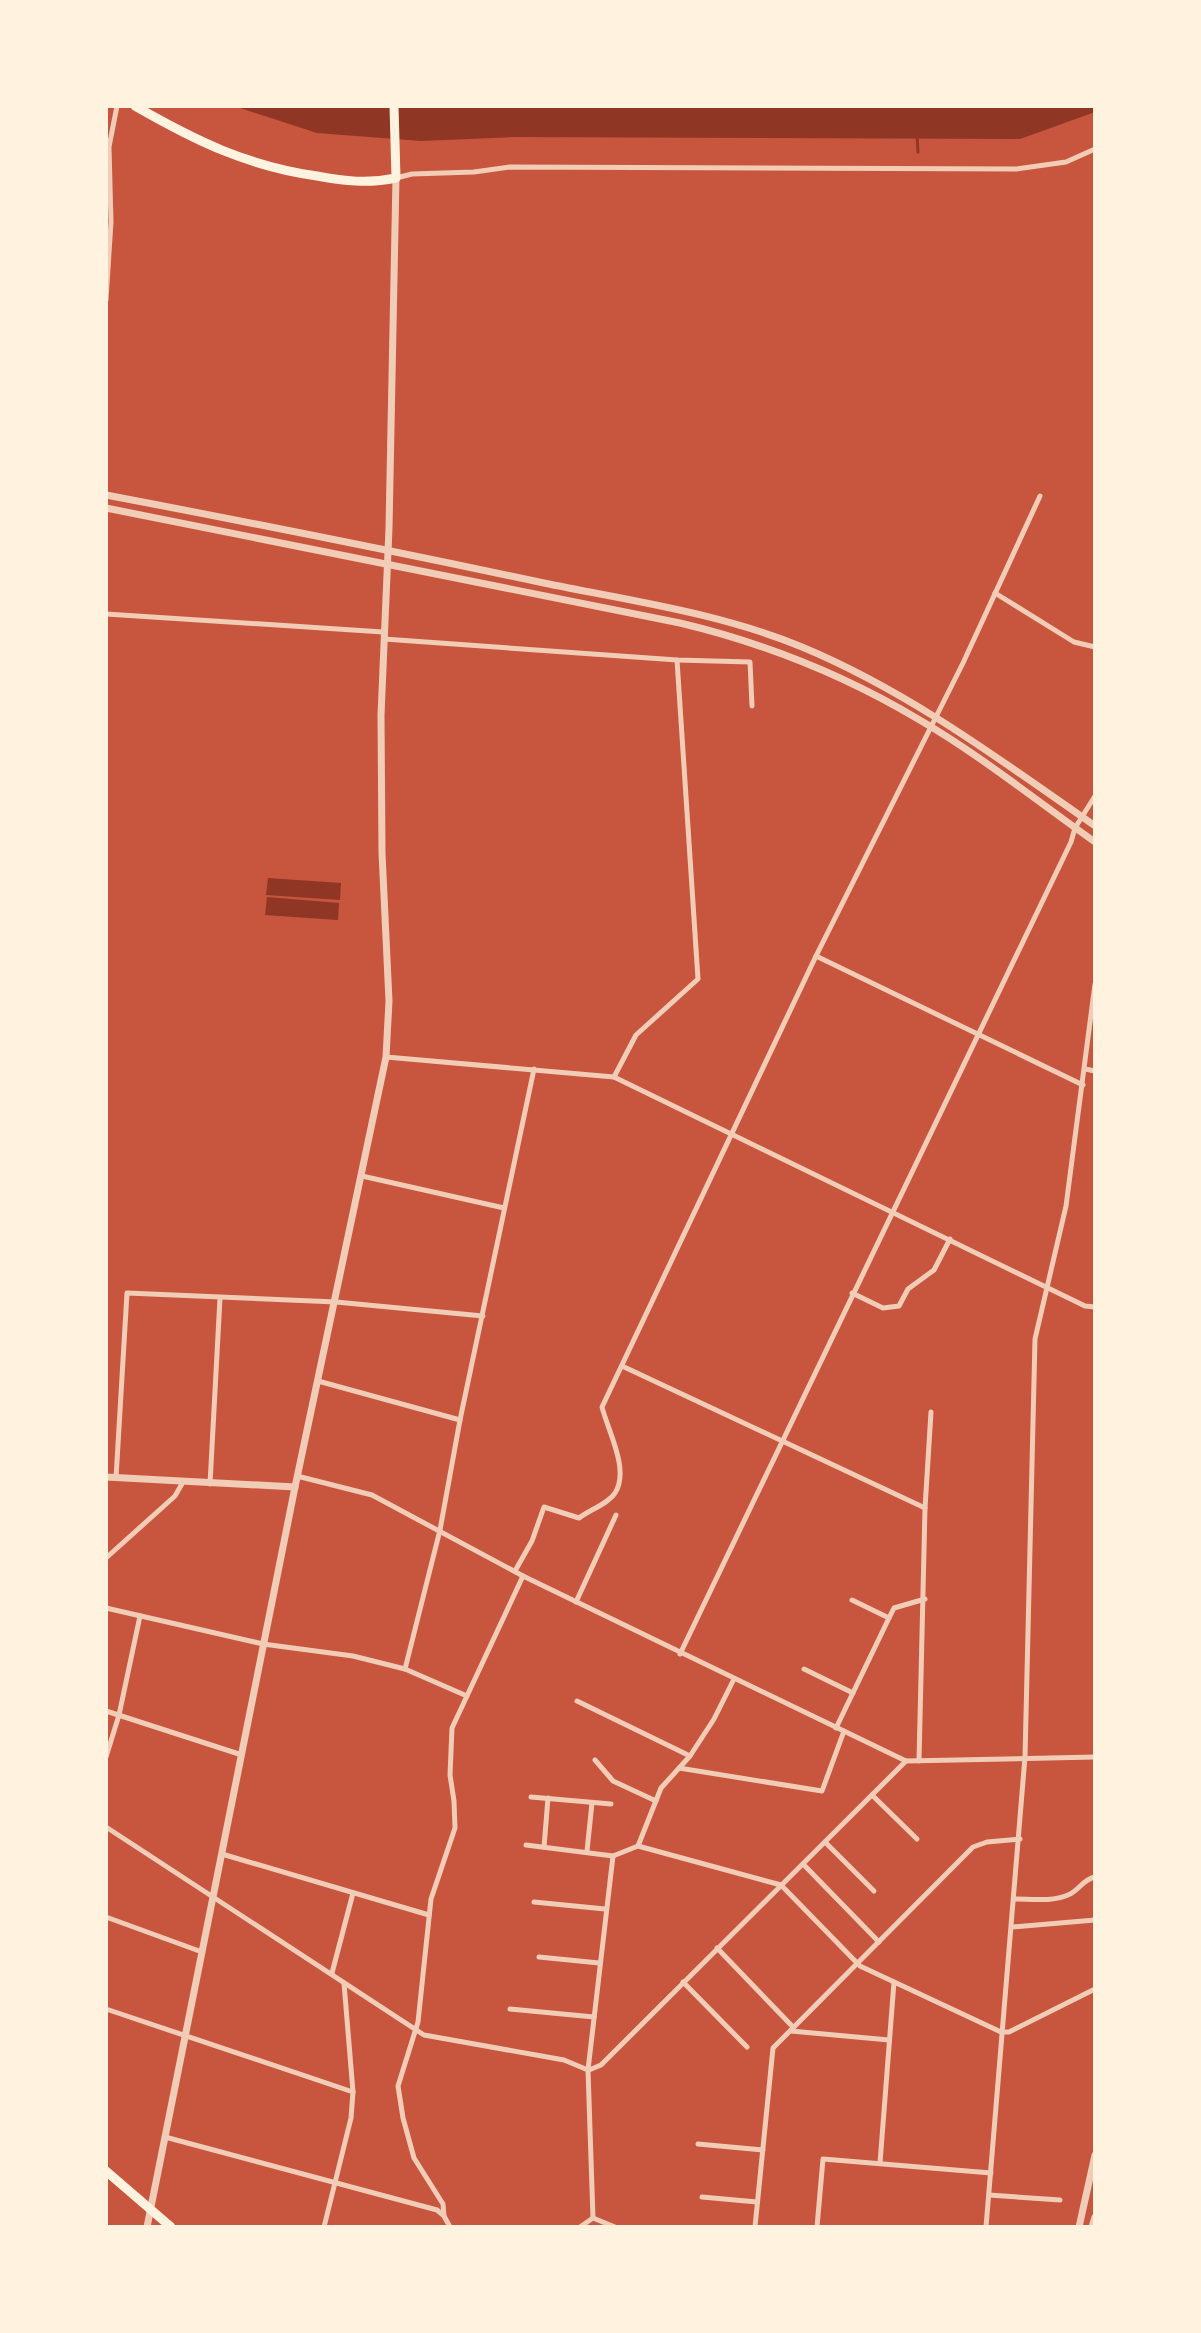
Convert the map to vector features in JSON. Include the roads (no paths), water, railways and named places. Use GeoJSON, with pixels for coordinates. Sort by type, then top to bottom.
{"type":"FeatureCollection","features":[{"type":"Feature","properties":{"kind":"main road"},"geometry":{"type":"LineString","coordinates":[[135,106],[209,147],[250,162],[285,172],[363,183],[396,174],[394,106]]}},
{"type":"Feature","properties":{"kind":"main road"},"geometry":{"type":"LineString","coordinates":[[106,2171],[171,2227]]}},
{"type":"Feature","properties":{"kind":"street"},"geometry":{"type":"LineString","coordinates":[[106,300],[111,222],[109,147],[117,106]]}},
{"type":"Feature","properties":{"kind":"street"},"geometry":{"type":"LineString","coordinates":[[147,2227],[297,1476],[386,1057],[389,1001],[380,771],[396,174],[474,172],[510,167],[1016,169],[1066,162],[1095,149]]}},
{"type":"Feature","properties":{"kind":"street"},"geometry":{"type":"LineString","coordinates":[[106,495],[725,620],[834,661],[935,716],[1095,826]]}},
{"type":"Feature","properties":{"kind":"street"},"geometry":{"type":"LineString","coordinates":[[515,1571],[532,1541],[544,1507],[579,1518],[615,1494],[621,1478],[621,1464],[602,1407],[816,956],[1040,496]]}},
{"type":"Feature","properties":{"kind":"street"},"geometry":{"type":"LineString","coordinates":[[106,508],[724,634],[762,646],[831,674],[930,726],[1095,842]]}},
{"type":"Feature","properties":{"kind":"street"},"geometry":{"type":"LineString","coordinates":[[995,593],[1074,642],[1095,647]]}},
{"type":"Feature","properties":{"kind":"street"},"geometry":{"type":"LineString","coordinates":[[106,614],[677,660],[750,662],[752,706]]}},
{"type":"Feature","properties":{"kind":"street"},"geometry":{"type":"LineString","coordinates":[[614,1077],[636,1035],[698,979],[677,660]]}},
{"type":"Feature","properties":{"kind":"street"},"geometry":{"type":"LineString","coordinates":[[680,1654],[891,1210],[1071,842],[1075,828],[1095,796]]}},
{"type":"Feature","properties":{"kind":"street"},"geometry":{"type":"LineString","coordinates":[[816,956],[1083,1085]]}},
{"type":"Feature","properties":{"kind":"street"},"geometry":{"type":"LineString","coordinates":[[986,2227],[1025,1757],[1035,1339],[1066,1206],[1085,1069],[1092,1044],[1095,984]]}},
{"type":"Feature","properties":{"kind":"street"},"geometry":{"type":"LineString","coordinates":[[386,1057],[614,1077],[1085,1306],[1095,1307]]}},
{"type":"Feature","properties":{"kind":"street"},"geometry":{"type":"LineString","coordinates":[[405,1669],[440,1530],[534,1069]]}},
{"type":"Feature","properties":{"kind":"street"},"geometry":{"type":"LineString","coordinates":[[1085,1069],[1095,1071]]}},
{"type":"Feature","properties":{"kind":"street"},"geometry":{"type":"LineString","coordinates":[[362,1176],[504,1208]]}},
{"type":"Feature","properties":{"kind":"street"},"geometry":{"type":"LineString","coordinates":[[852,1293],[883,1308],[899,1306],[908,1289],[934,1270],[950,1239]]}},
{"type":"Feature","properties":{"kind":"street"},"geometry":{"type":"LineString","coordinates":[[116,1478],[127,1293],[336,1302],[483,1316]]}},
{"type":"Feature","properties":{"kind":"street"},"geometry":{"type":"LineString","coordinates":[[209,1485],[220,1298]]}},
{"type":"Feature","properties":{"kind":"street"},"geometry":{"type":"LineString","coordinates":[[622,1366],[925,1508]]}},
{"type":"Feature","properties":{"kind":"street"},"geometry":{"type":"LineString","coordinates":[[318,1381],[460,1420]]}},
{"type":"Feature","properties":{"kind":"street"},"geometry":{"type":"LineString","coordinates":[[919,1761],[925,1508],[931,1412]]}},
{"type":"Feature","properties":{"kind":"street"},"geometry":{"type":"LineString","coordinates":[[297,1476],[372,1495],[523,1576],[906,1761],[1095,1757]]}},
{"type":"Feature","properties":{"kind":"street"},"geometry":{"type":"LineString","coordinates":[[106,1477],[209,1485],[295,1487]]}},
{"type":"Feature","properties":{"kind":"street"},"geometry":{"type":"LineString","coordinates":[[106,1558],[175,1496],[183,1482]]}},
{"type":"Feature","properties":{"kind":"street"},"geometry":{"type":"LineString","coordinates":[[576,1602],[616,1515]]}},
{"type":"Feature","properties":{"kind":"street"},"geometry":{"type":"LineString","coordinates":[[444,2216],[443,2204],[414,2158],[398,2095],[399,2075],[415,2029],[435,1881],[455,1828],[450,1775],[452,1728],[523,1576]]}},
{"type":"Feature","properties":{"kind":"street"},"geometry":{"type":"LineString","coordinates":[[836,1728],[894,1608],[925,1599]]}},
{"type":"Feature","properties":{"kind":"street"},"geometry":{"type":"LineString","coordinates":[[852,1600],[889,1618]]}},
{"type":"Feature","properties":{"kind":"street"},"geometry":{"type":"LineString","coordinates":[[106,1608],[263,1644],[353,1656],[405,1669],[467,1696]]}},
{"type":"Feature","properties":{"kind":"street"},"geometry":{"type":"LineString","coordinates":[[106,1757],[119,1715],[140,1616]]}},
{"type":"Feature","properties":{"kind":"street"},"geometry":{"type":"LineString","coordinates":[[804,1669],[853,1693]]}},
{"type":"Feature","properties":{"kind":"street"},"geometry":{"type":"LineString","coordinates":[[638,1846],[661,1788],[690,1756],[714,1719],[734,1679]]}},
{"type":"Feature","properties":{"kind":"street"},"geometry":{"type":"LineString","coordinates":[[577,1701],[690,1756]]}},
{"type":"Feature","properties":{"kind":"street"},"geometry":{"type":"LineString","coordinates":[[106,1711],[242,1755]]}},
{"type":"Feature","properties":{"kind":"street"},"geometry":{"type":"LineString","coordinates":[[679,1768],[822,1791],[844,1731]]}},
{"type":"Feature","properties":{"kind":"street"},"geometry":{"type":"LineString","coordinates":[[595,1760],[613,1781],[656,1801]]}},
{"type":"Feature","properties":{"kind":"street"},"geometry":{"type":"LineString","coordinates":[[106,1827],[424,2035],[564,2060],[588,2070],[601,2065],[906,1761]]}},
{"type":"Feature","properties":{"kind":"street"},"geometry":{"type":"LineString","coordinates":[[872,1795],[917,1839]]}},
{"type":"Feature","properties":{"kind":"street"},"geometry":{"type":"LineString","coordinates":[[531,1797],[611,1804]]}},
{"type":"Feature","properties":{"kind":"street"},"geometry":{"type":"LineString","coordinates":[[544,1847],[548,1798]]}},
{"type":"Feature","properties":{"kind":"street"},"geometry":{"type":"LineString","coordinates":[[587,1851],[592,1803]]}},
{"type":"Feature","properties":{"kind":"street"},"geometry":{"type":"LineString","coordinates":[[755,2227],[773,2048],[973,1847],[987,1842],[1020,1839]]}},
{"type":"Feature","properties":{"kind":"street"},"geometry":{"type":"LineString","coordinates":[[825,1842],[874,1891]]}},
{"type":"Feature","properties":{"kind":"street"},"geometry":{"type":"LineString","coordinates":[[526,1845],[613,1856],[638,1846],[781,1885],[857,1963],[1001,2032],[1009,2032],[1095,1989]]}},
{"type":"Feature","properties":{"kind":"street"},"geometry":{"type":"LineString","coordinates":[[222,1854],[429,1915]]}},
{"type":"Feature","properties":{"kind":"street"},"geometry":{"type":"LineString","coordinates":[[593,2218],[588,2070],[613,1856]]}},
{"type":"Feature","properties":{"kind":"street"},"geometry":{"type":"LineString","coordinates":[[803,1864],[879,1942]]}},
{"type":"Feature","properties":{"kind":"street"},"geometry":{"type":"LineString","coordinates":[[1014,1899],[1069,1895],[1089,1878],[1095,1877]]}},
{"type":"Feature","properties":{"kind":"street"},"geometry":{"type":"LineString","coordinates":[[332,1973],[353,1893]]}},
{"type":"Feature","properties":{"kind":"street"},"geometry":{"type":"LineString","coordinates":[[534,1902],[605,1909]]}},
{"type":"Feature","properties":{"kind":"street"},"geometry":{"type":"LineString","coordinates":[[106,1917],[203,1952]]}},
{"type":"Feature","properties":{"kind":"street"},"geometry":{"type":"LineString","coordinates":[[1012,1927],[1095,1920]]}},
{"type":"Feature","properties":{"kind":"street"},"geometry":{"type":"LineString","coordinates":[[717,1948],[792,2029],[890,2040]]}},
{"type":"Feature","properties":{"kind":"street"},"geometry":{"type":"LineString","coordinates":[[539,1957],[599,1963]]}},
{"type":"Feature","properties":{"kind":"street"},"geometry":{"type":"LineString","coordinates":[[324,2227],[351,2118],[353,2092],[344,1982]]}},
{"type":"Feature","properties":{"kind":"street"},"geometry":{"type":"LineString","coordinates":[[683,1982],[747,2047]]}},
{"type":"Feature","properties":{"kind":"street"},"geometry":{"type":"LineString","coordinates":[[880,2163],[894,1982]]}},
{"type":"Feature","properties":{"kind":"street"},"geometry":{"type":"LineString","coordinates":[[106,2009],[353,2092]]}},
{"type":"Feature","properties":{"kind":"street"},"geometry":{"type":"LineString","coordinates":[[510,2009],[594,2017]]}},
{"type":"Feature","properties":{"kind":"street"},"geometry":{"type":"LineString","coordinates":[[165,2137],[437,2210],[450,2227]]}},
{"type":"Feature","properties":{"kind":"street"},"geometry":{"type":"LineString","coordinates":[[698,2144],[763,2150]]}},
{"type":"Feature","properties":{"kind":"street"},"geometry":{"type":"LineString","coordinates":[[1079,2227],[1095,2155]]}},
{"type":"Feature","properties":{"kind":"street"},"geometry":{"type":"LineString","coordinates":[[817,2227],[823,2159],[991,2173]]}},
{"type":"Feature","properties":{"kind":"street"},"geometry":{"type":"LineString","coordinates":[[989,2195],[1060,2200]]}},
{"type":"Feature","properties":{"kind":"street"},"geometry":{"type":"LineString","coordinates":[[702,2197],[757,2202]]}},
{"type":"Feature","properties":{"kind":"street"},"geometry":{"type":"LineString","coordinates":[[1092,2227],[1095,2217]]}},
{"type":"Feature","properties":{"kind":"street"},"geometry":{"type":"LineString","coordinates":[[580,2227],[593,2218]]}},
{"type":"Feature","properties":{"kind":"street"},"geometry":{"type":"LineString","coordinates":[[593,2218],[615,2227]]}},
{"type":"Feature","properties":{"kind":"waterway"},"geometry":{"type":"LineString","coordinates":[[917,135],[918,152]]}}]}
